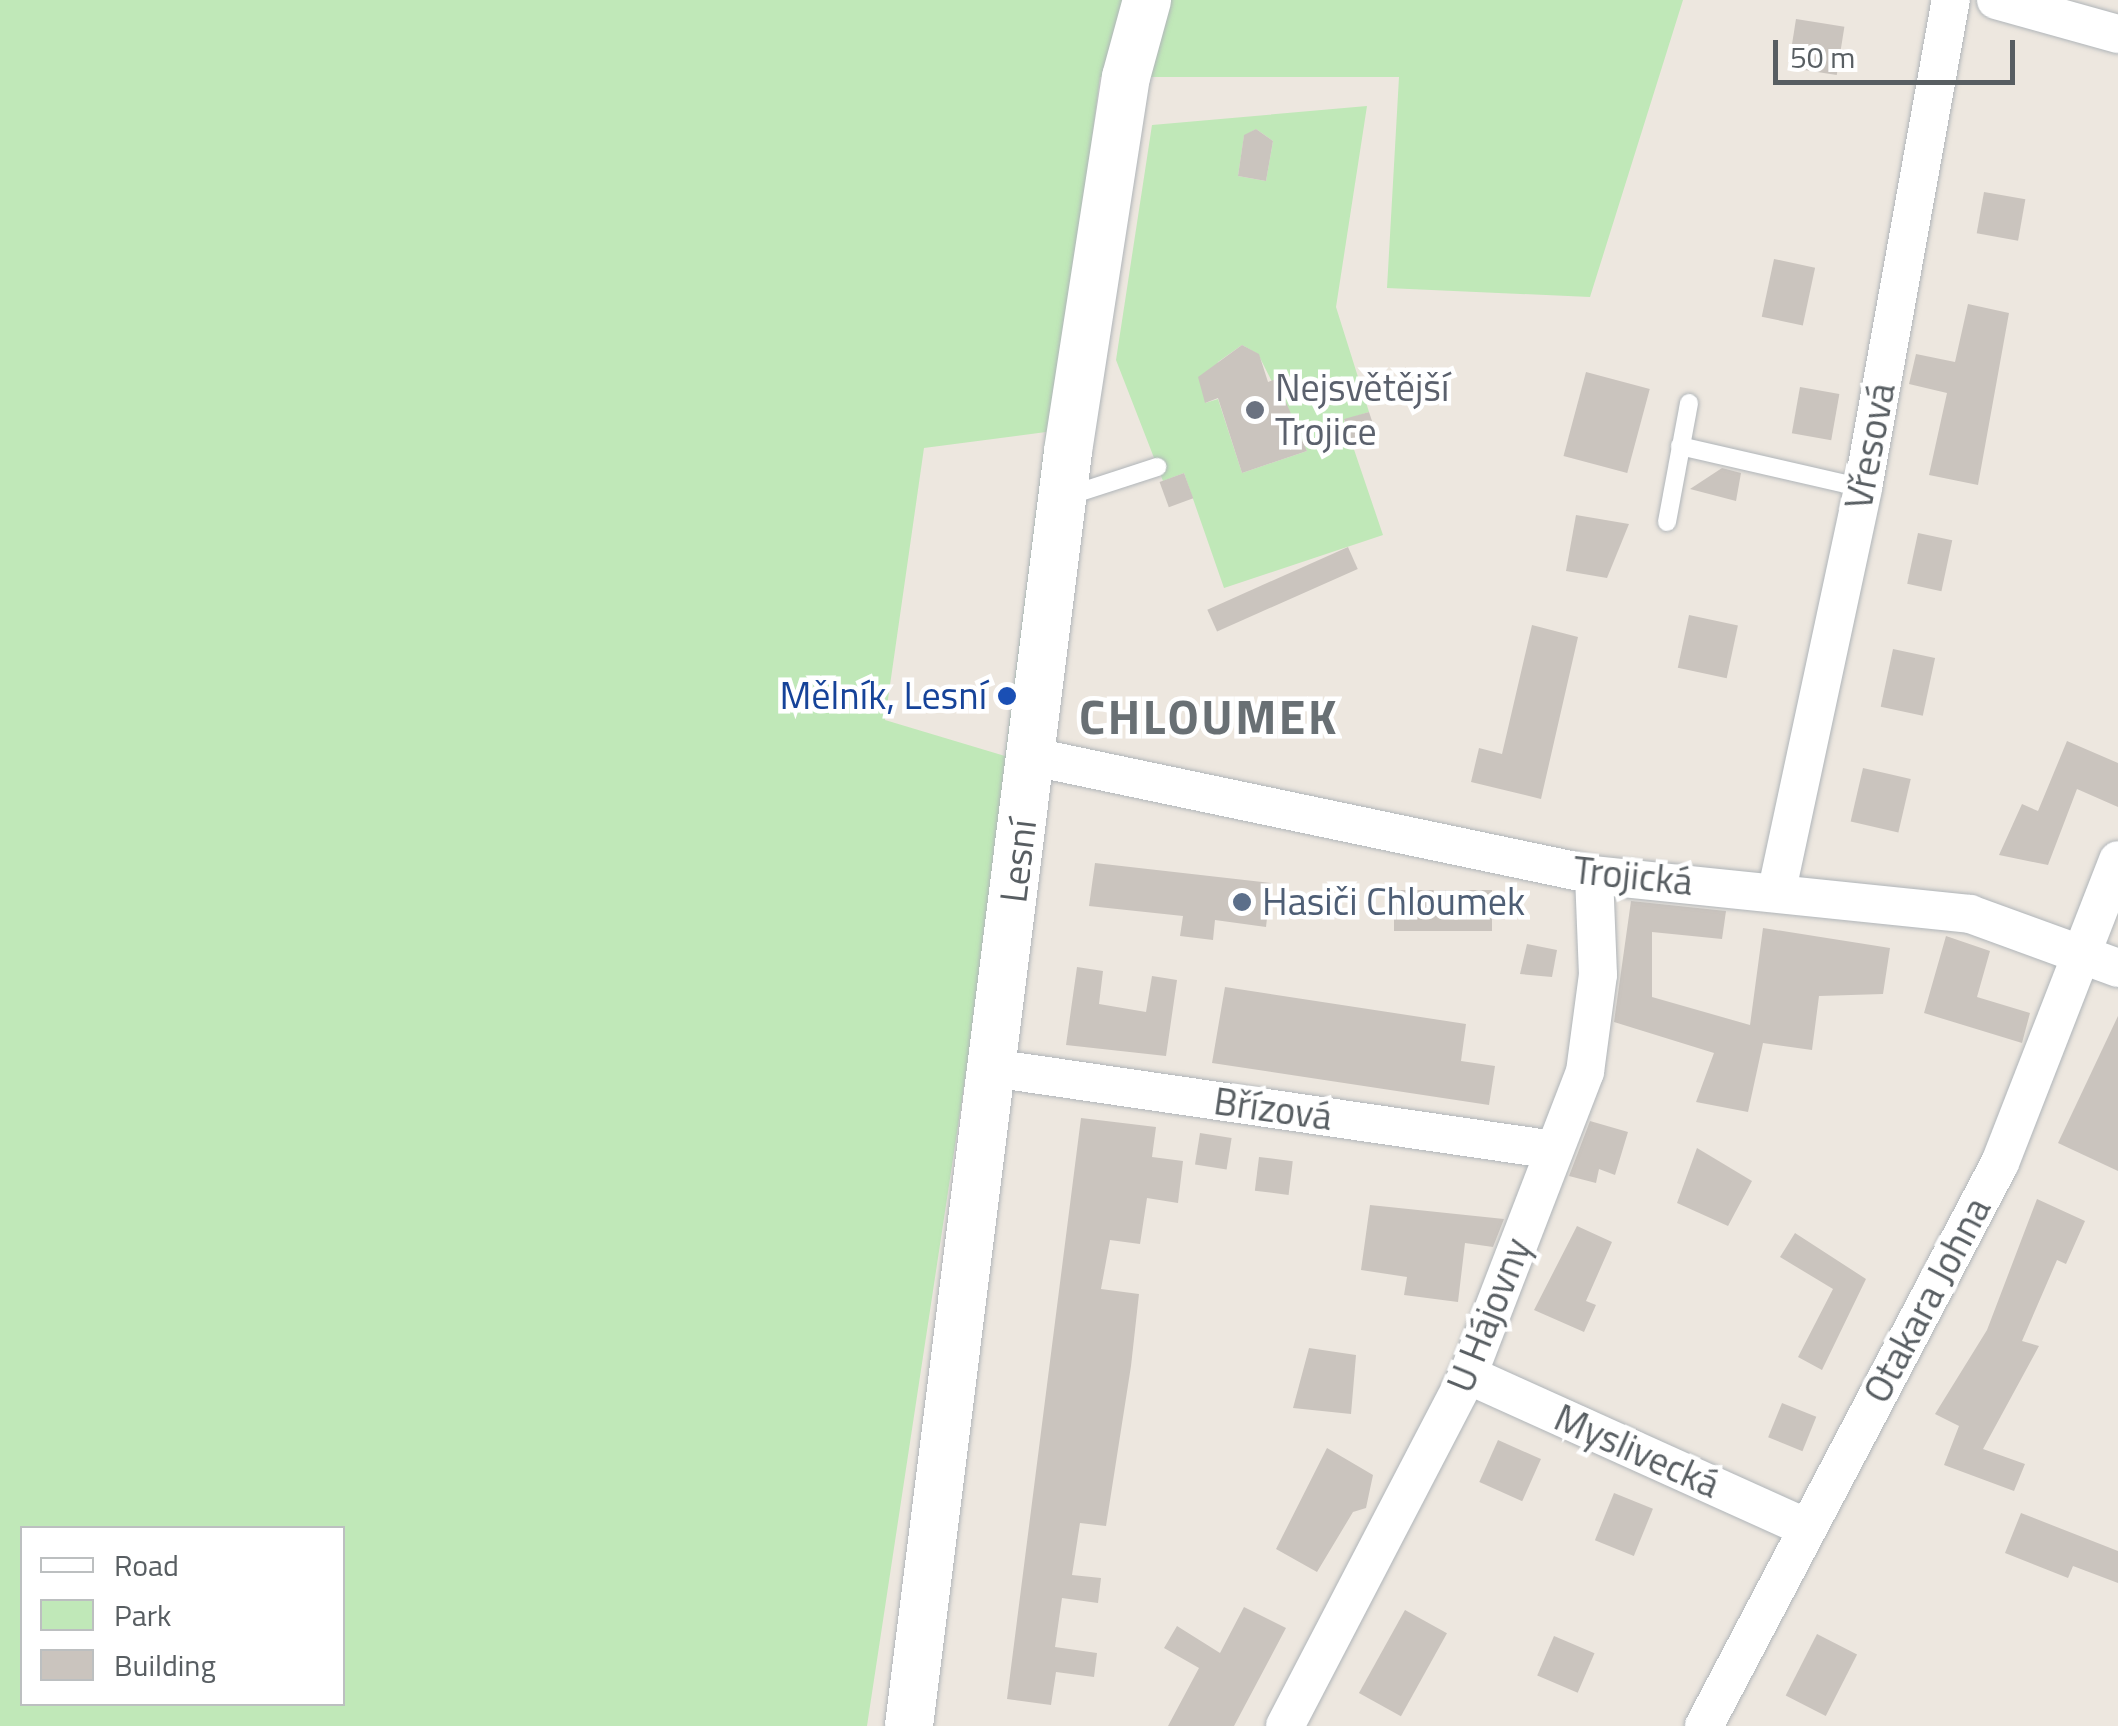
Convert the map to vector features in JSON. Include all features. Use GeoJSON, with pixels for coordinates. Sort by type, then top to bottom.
{"type":"FeatureCollection","features":[{"type":"Feature","properties":{"kind":"street","name":"Lesní"},"geometry":{"type":"LineString","coordinates":[[908,1726],[1063,498],[1126,77],[1147,0]]}},
{"type":"Feature","properties":{"kind":"street","name":"Vřesová"},"geometry":{"type":"LineString","coordinates":[[1777,890],[1863,488],[1951,0]]}},
{"type":"Feature","properties":{"kind":"street"},"geometry":{"type":"LineString","coordinates":[[1996,0],[2118,34]]}},
{"type":"Feature","properties":{"kind":"street","name":"Trojická"},"geometry":{"type":"LineString","coordinates":[[1029,756],[1594,875],[1777,890],[1970,914],[2118,968]]}},
{"type":"Feature","properties":{"kind":"street","name":"Otakara Johna"},"geometry":{"type":"LineString","coordinates":[[1704,1726],[2000,1163],[2118,860]]}},
{"type":"Feature","properties":{"kind":"street","name":"U Hájovny"},"geometry":{"type":"LineString","coordinates":[[1299,1721],[1468,1375],[1585,1072],[1598,975],[1594,875]]}},
{"type":"Feature","properties":{"kind":"street","name":"Břízová"},"geometry":{"type":"LineString","coordinates":[[992,1068],[1554,1150]]}},
{"type":"Feature","properties":{"kind":"street","name":"Myslivecká"},"geometry":{"type":"LineString","coordinates":[[1468,1375],[1807,1528]]}},
{"type":"Feature","properties":{"kind":"lane"},"geometry":{"type":"LineString","coordinates":[[1667,522],[1688,403]]}},
{"type":"Feature","properties":{"kind":"lane"},"geometry":{"type":"LineString","coordinates":[[1680,446],[1863,488]]}},
{"type":"Feature","properties":{"kind":"lane"},"geometry":{"type":"LineString","coordinates":[[1063,498],[1157,467]]}},
{"type":"Feature","properties":{"kind":"green space"},"geometry":{"type":"Polygon","coordinates":[[[0,0],[1683,0],[1590,297],[1387,288],[1399,77],[1100,77],[1010,783],[867,1726],[0,1726],[0,0]],[[1046,432],[924,448],[885,720],[1005,756],[1046,432]]]}},
{"type":"Feature","properties":{"kind":"green space"},"geometry":{"type":"Polygon","coordinates":[[[1367,106],[1336,307],[1369,412],[1344,420],[1383,535],[1224,588],[1184,473],[1163,481],[1116,360],[1152,125],[1367,106]],[[1256,129],[1244,136],[1238,176],[1266,181],[1273,141],[1256,129]],[[1242,345],[1218,362],[1205,403],[1218,399],[1242,473],[1307,451],[1258,354],[1242,345]]]}},
{"type":"Feature","properties":{"kind":"building"},"geometry":{"type":"Polygon","coordinates":[[[1796,19],[1844,27],[1837,75],[1788,67],[1796,19]]]}},
{"type":"Feature","properties":{"kind":"building"},"geometry":{"type":"Polygon","coordinates":[[[1256,129],[1273,141],[1266,181],[1238,176],[1244,135],[1256,129]]]}},
{"type":"Feature","properties":{"kind":"building"},"geometry":{"type":"Polygon","coordinates":[[[1984,192],[2025,199],[2018,241],[1977,233],[1984,192]]]}},
{"type":"Feature","properties":{"kind":"building"},"geometry":{"type":"Polygon","coordinates":[[[1774,259],[1815,268],[1803,325],[1762,317],[1774,259]]]}},
{"type":"Feature","properties":{"kind":"building"},"geometry":{"type":"Polygon","coordinates":[[[1968,304],[2009,313],[1978,485],[1929,475],[1947,393],[1909,384],[1916,354],[1955,362],[1968,304]]]}},
{"type":"Feature","properties":{"kind":"building","name":"Nejsvětější Trojice"},"geometry":{"type":"Polygon","coordinates":[[[1242,345],[1259,354],[1268,382],[1276,379],[1307,451],[1242,473],[1218,398],[1205,403],[1198,377],[1242,345]]]}},
{"type":"Feature","properties":{"kind":"building"},"geometry":{"type":"Polygon","coordinates":[[[1586,372],[1650,389],[1627,473],[1563,456],[1586,372]]]}},
{"type":"Feature","properties":{"kind":"building"},"geometry":{"type":"Polygon","coordinates":[[[1800,387],[1839,394],[1831,440],[1792,433],[1800,387]]]}},
{"type":"Feature","properties":{"kind":"building"},"geometry":{"type":"Polygon","coordinates":[[[1369,412],[1378,439],[1352,443],[1344,419],[1369,412]]]}},
{"type":"Feature","properties":{"kind":"building"},"geometry":{"type":"Polygon","coordinates":[[[1722,468],[1741,473],[1736,501],[1690,489],[1722,468]]]}},
{"type":"Feature","properties":{"kind":"building"},"geometry":{"type":"Polygon","coordinates":[[[1184,473],[1193,498],[1169,507],[1160,482],[1184,473]]]}},
{"type":"Feature","properties":{"kind":"building"},"geometry":{"type":"Polygon","coordinates":[[[1576,515],[1629,524],[1607,578],[1566,571],[1576,515]]]}},
{"type":"Feature","properties":{"kind":"building"},"geometry":{"type":"Polygon","coordinates":[[[1918,533],[1952,540],[1941,591],[1907,584],[1918,533]]]}},
{"type":"Feature","properties":{"kind":"building"},"geometry":{"type":"Polygon","coordinates":[[[1348,547],[1358,569],[1217,632],[1207,610],[1348,547]]]}},
{"type":"Feature","properties":{"kind":"building"},"geometry":{"type":"Polygon","coordinates":[[[1689,615],[1738,625],[1727,678],[1678,668],[1689,615]]]}},
{"type":"Feature","properties":{"kind":"building"},"geometry":{"type":"Polygon","coordinates":[[[1532,625],[1578,637],[1541,799],[1471,782],[1479,748],[1502,754],[1532,625]]]}},
{"type":"Feature","properties":{"kind":"building"},"geometry":{"type":"Polygon","coordinates":[[[1893,649],[1935,658],[1923,716],[1881,707],[1893,649]]]}},
{"type":"Feature","properties":{"kind":"building"},"geometry":{"type":"Polygon","coordinates":[[[2067,741],[2118,763],[2118,807],[2077,789],[2048,865],[1999,855],[2022,804],[2038,811],[2067,741]]]}},
{"type":"Feature","properties":{"kind":"building"},"geometry":{"type":"Polygon","coordinates":[[[1863,768],[1911,779],[1898,833],[1851,822],[1863,768]]]}},
{"type":"Feature","properties":{"kind":"building"},"geometry":{"type":"Polygon","coordinates":[[[1095,863],[1271,883],[1266,927],[1215,920],[1213,940],[1180,936],[1183,916],[1089,906],[1095,863]]]}},
{"type":"Feature","properties":{"kind":"building"},"geometry":{"type":"Polygon","coordinates":[[[1394,890],[1492,890],[1492,931],[1394,931],[1394,890]]]}},
{"type":"Feature","properties":{"kind":"building"},"geometry":{"type":"Polygon","coordinates":[[[1631,901],[1726,911],[1722,939],[1652,932],[1652,997],[1750,1025],[1763,928],[1890,948],[1883,994],[1819,996],[1812,1050],[1763,1043],[1748,1112],[1696,1102],[1714,1053],[1614,1022],[1631,901]]]}},
{"type":"Feature","properties":{"kind":"building"},"geometry":{"type":"Polygon","coordinates":[[[1946,936],[1990,951],[1977,997],[2030,1013],[2022,1043],[1924,1013],[1946,936]]]}},
{"type":"Feature","properties":{"kind":"building"},"geometry":{"type":"Polygon","coordinates":[[[1527,944],[1557,950],[1552,977],[1520,974],[1527,944]]]}},
{"type":"Feature","properties":{"kind":"building"},"geometry":{"type":"Polygon","coordinates":[[[1077,967],[1103,971],[1099,1004],[1146,1012],[1152,976],[1177,980],[1166,1056],[1066,1045],[1077,967]]]}},
{"type":"Feature","properties":{"kind":"building"},"geometry":{"type":"Polygon","coordinates":[[[1225,987],[1466,1024],[1461,1061],[1495,1066],[1489,1105],[1212,1063],[1225,987]]]}},
{"type":"Feature","properties":{"kind":"building"},"geometry":{"type":"Polygon","coordinates":[[[2118,1016],[2118,1171],[2058,1143],[2118,1016]]]}},
{"type":"Feature","properties":{"kind":"building"},"geometry":{"type":"Polygon","coordinates":[[[1081,1118],[1156,1127],[1152,1157],[1183,1161],[1178,1203],[1147,1198],[1140,1244],[1110,1240],[1101,1289],[1139,1294],[1131,1366],[1106,1526],[1080,1523],[1072,1575],[1101,1578],[1098,1603],[1062,1598],[1055,1647],[1097,1653],[1094,1677],[1056,1672],[1051,1705],[1007,1699],[1081,1118]]]}},
{"type":"Feature","properties":{"kind":"building"},"geometry":{"type":"Polygon","coordinates":[[[1590,1121],[1628,1132],[1615,1175],[1599,1169],[1596,1183],[1569,1176],[1590,1121]]]}},
{"type":"Feature","properties":{"kind":"building"},"geometry":{"type":"Polygon","coordinates":[[[1200,1133],[1232,1138],[1227,1170],[1195,1165],[1200,1133]]]}},
{"type":"Feature","properties":{"kind":"building"},"geometry":{"type":"Polygon","coordinates":[[[1697,1148],[1752,1181],[1728,1226],[1677,1203],[1697,1148]]]}},
{"type":"Feature","properties":{"kind":"building"},"geometry":{"type":"Polygon","coordinates":[[[1259,1157],[1293,1161],[1289,1195],[1255,1191],[1259,1157]]]}},
{"type":"Feature","properties":{"kind":"building"},"geometry":{"type":"Polygon","coordinates":[[[2037,1199],[2085,1221],[2066,1264],[2057,1260],[2022,1341],[2039,1346],[1983,1449],[2025,1464],[2014,1491],[1944,1465],[1959,1426],[1935,1414],[1987,1330],[2037,1199]]]}},
{"type":"Feature","properties":{"kind":"building"},"geometry":{"type":"Polygon","coordinates":[[[1370,1205],[1504,1219],[1493,1247],[1465,1243],[1458,1302],[1404,1295],[1407,1277],[1361,1270],[1370,1205]]]}},
{"type":"Feature","properties":{"kind":"building"},"geometry":{"type":"Polygon","coordinates":[[[1577,1226],[1612,1242],[1586,1301],[1596,1305],[1584,1332],[1534,1310],[1577,1226]]]}},
{"type":"Feature","properties":{"kind":"building"},"geometry":{"type":"Polygon","coordinates":[[[1795,1233],[1866,1279],[1822,1370],[1798,1357],[1833,1289],[1780,1257],[1795,1233]]]}},
{"type":"Feature","properties":{"kind":"building"},"geometry":{"type":"Polygon","coordinates":[[[1309,1348],[1356,1355],[1351,1414],[1293,1408],[1309,1348]]]}},
{"type":"Feature","properties":{"kind":"building"},"geometry":{"type":"Polygon","coordinates":[[[1782,1403],[1816,1417],[1802,1451],[1768,1437],[1782,1403]]]}},
{"type":"Feature","properties":{"kind":"building"},"geometry":{"type":"Polygon","coordinates":[[[1498,1440],[1541,1459],[1522,1501],[1479,1482],[1498,1440]]]}},
{"type":"Feature","properties":{"kind":"building"},"geometry":{"type":"Polygon","coordinates":[[[1327,1448],[1373,1475],[1366,1508],[1353,1512],[1317,1572],[1276,1549],[1327,1448]]]}},
{"type":"Feature","properties":{"kind":"building"},"geometry":{"type":"Polygon","coordinates":[[[1614,1493],[1653,1509],[1634,1556],[1595,1540],[1614,1493]]]}},
{"type":"Feature","properties":{"kind":"building"},"geometry":{"type":"Polygon","coordinates":[[[2021,1513],[2118,1551],[2118,1583],[2073,1566],[2068,1578],[2005,1553],[2021,1513]]]}},
{"type":"Feature","properties":{"kind":"building"},"geometry":{"type":"Polygon","coordinates":[[[1244,1607],[1286,1628],[1234,1726],[1168,1726],[1199,1668],[1164,1648],[1177,1626],[1220,1653],[1244,1607]]]}},
{"type":"Feature","properties":{"kind":"building"},"geometry":{"type":"Polygon","coordinates":[[[1405,1610],[1447,1633],[1401,1716],[1359,1693],[1405,1610]]]}},
{"type":"Feature","properties":{"kind":"building"},"geometry":{"type":"Polygon","coordinates":[[[1817,1634],[1857,1654],[1826,1716],[1786,1695],[1817,1634]]]}},
{"type":"Feature","properties":{"kind":"building"},"geometry":{"type":"Polygon","coordinates":[[[1554,1636],[1595,1653],[1578,1693],[1537,1676],[1554,1636]]]}},
{"type":"Feature","properties":{"kind":"place","name":"Nejsvětější Trojice"},"geometry":{"type":"Point","coordinates":[1255,410]}},
{"type":"Feature","properties":{"kind":"place","name":"Mělník, Lesní"},"geometry":{"type":"Point","coordinates":[1007,696]}},
{"type":"Feature","properties":{"kind":"place","name":"Hasiči Chloumek"},"geometry":{"type":"Point","coordinates":[1242,902]}},
{"type":"Feature","properties":{"kind":"district","name":"CHLOUMEK"},"geometry":{"type":"Point","coordinates":[1209,717]}}]}
